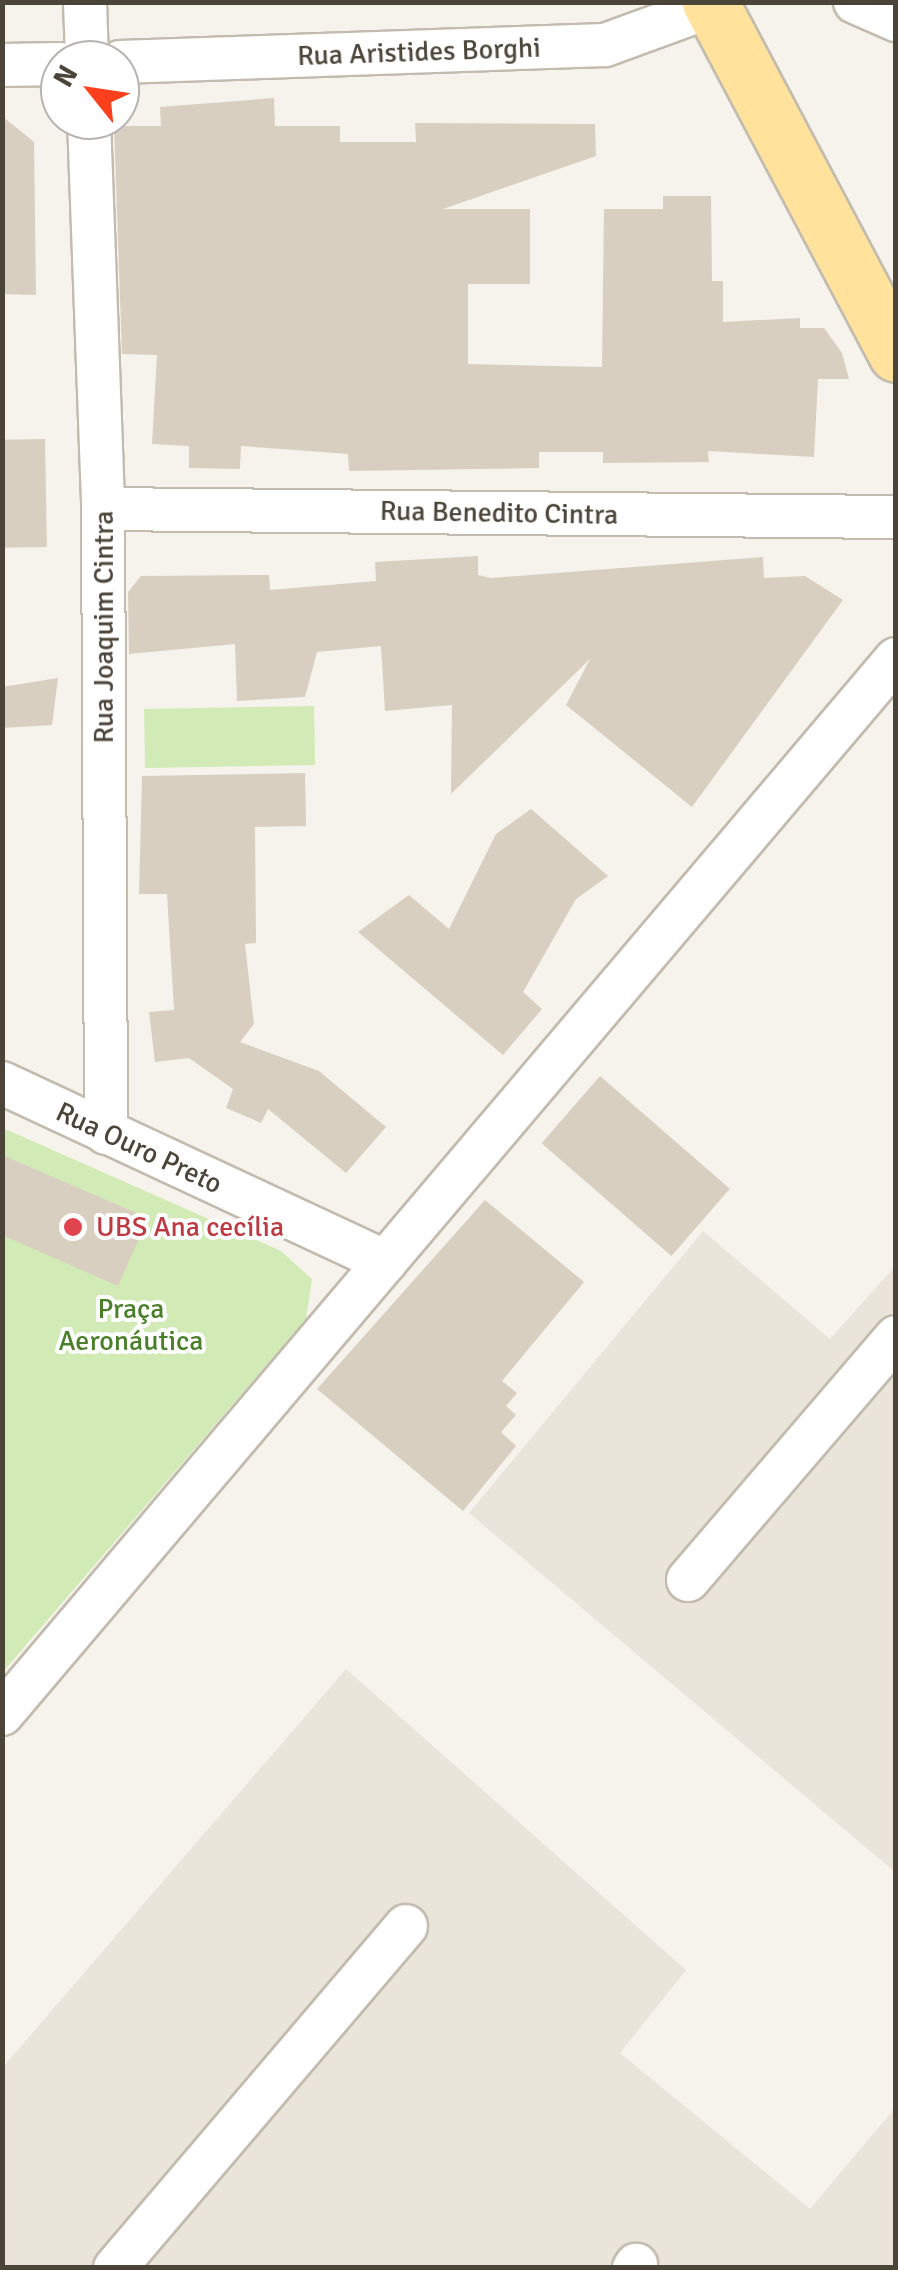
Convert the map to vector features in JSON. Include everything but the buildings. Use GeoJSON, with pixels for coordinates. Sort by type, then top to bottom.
{"type":"FeatureCollection","features":[{"type":"Feature","properties":{"kind":"main road"},"geometry":{"type":"LineString","coordinates":[[711,4],[896,354]]}},
{"type":"Feature","properties":{"kind":"street"},"geometry":{"type":"LineString","coordinates":[[85,2],[86,40]]}},
{"type":"Feature","properties":{"kind":"street"},"geometry":{"type":"LineString","coordinates":[[855,2],[896,20]]}},
{"type":"Feature","properties":{"kind":"street","name":"Rua Aristides Borghi"},"geometry":{"type":"LineString","coordinates":[[140,61],[605,46],[711,4]]}},
{"type":"Feature","properties":{"kind":"street"},"geometry":{"type":"LineString","coordinates":[[2,65],[40,64]]}},
{"type":"Feature","properties":{"kind":"street","name":"Rua Joaquim Cintra"},"geometry":{"type":"LineString","coordinates":[[90,140],[103,510],[106,1133]]}},
{"type":"Feature","properties":{"kind":"street","name":"Rua Benedito Cintra"},"geometry":{"type":"LineString","coordinates":[[103,510],[896,517]]}},
{"type":"Feature","properties":{"kind":"street"},"geometry":{"type":"LineString","coordinates":[[2,1714],[896,659]]}},
{"type":"Feature","properties":{"kind":"street","name":"Rua Ouro Preto"},"geometry":{"type":"LineString","coordinates":[[2,1083],[385,1262]]}},
{"type":"Feature","properties":{"kind":"street"},"geometry":{"type":"LineString","coordinates":[[688,1580],[896,1336]]}},
{"type":"Feature","properties":{"kind":"street"},"geometry":{"type":"LineString","coordinates":[[115,2268],[406,1926]]}},
{"type":"Feature","properties":{"kind":"shaded area"},"geometry":{"type":"Polygon","coordinates":[[[703,1231],[830,1339],[895,1266],[895,1872],[469,1513],[703,1231]]]}},
{"type":"Feature","properties":{"kind":"shaded area"},"geometry":{"type":"Polygon","coordinates":[[[346,1669],[686,1970],[620,2053],[810,2209],[895,2108],[895,2267],[3,2268],[3,2067],[346,1669]]]}},
{"type":"Feature","properties":{"kind":"green space"},"geometry":{"type":"Polygon","coordinates":[[[314,706],[315,765],[145,768],[144,709],[314,706]]]}},
{"type":"Feature","properties":{"kind":"green space","name":"Praça Aeronáutica"},"geometry":{"type":"Polygon","coordinates":[[[3,1128],[281,1251],[312,1279],[306,1319],[2,1673],[3,1128]]]}},
{"type":"Feature","properties":{"kind":"place","name":"UBS Ana cecília"},"geometry":{"type":"Point","coordinates":[73,1227]}}]}
